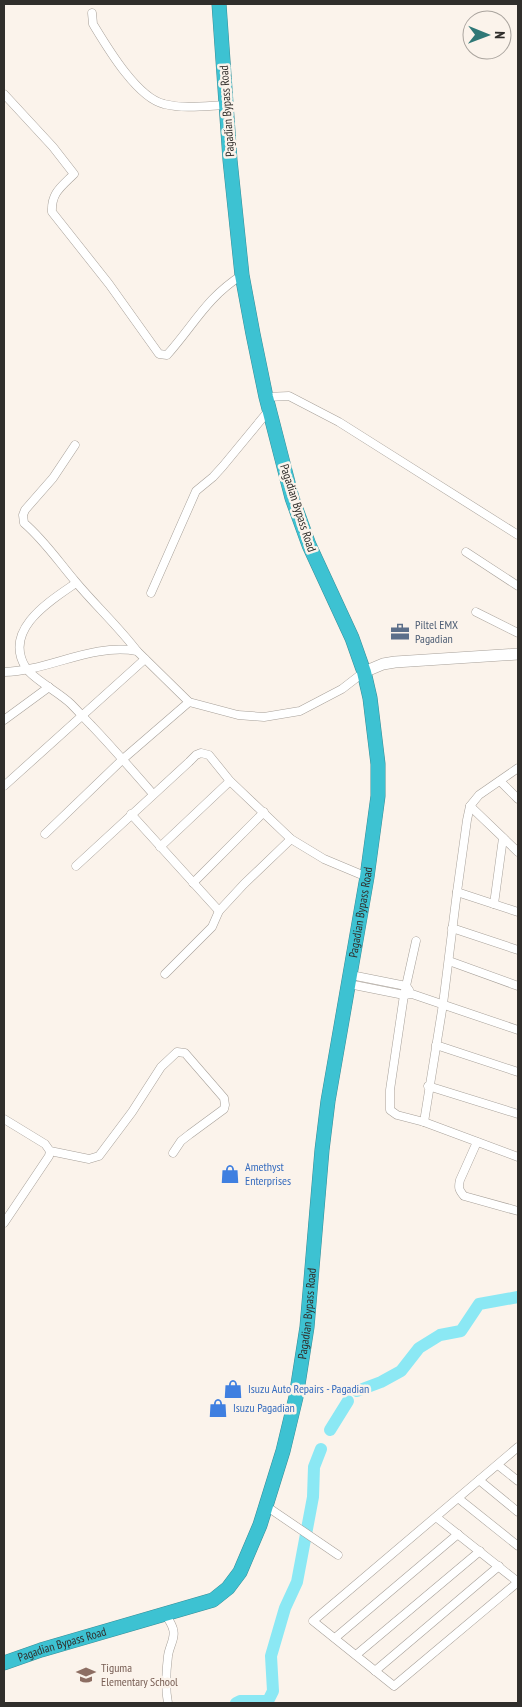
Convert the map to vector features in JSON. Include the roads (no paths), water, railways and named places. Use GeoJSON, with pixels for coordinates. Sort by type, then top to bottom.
{"type":"FeatureCollection","features":[{"type":"Feature","properties":{"kind":"highway","name":"Pagadian Bypass Road"},"geometry":{"type":"LineString","coordinates":[[4,1663],[41,1650],[213,1600],[228,1588],[240,1572],[266,1506],[291,1420],[301,1371],[307,1327],[328,1100],[367,877],[378,796],[378,764],[370,698],[364,672],[352,638],[309,545],[292,498],[268,403],[242,275],[226,105],[219,4]]}},
{"type":"Feature","properties":{"kind":"street"},"geometry":{"type":"LineString","coordinates":[[92,13],[93,24],[131,81],[154,101],[184,107],[226,105]]}},
{"type":"Feature","properties":{"kind":"street"},"geometry":{"type":"LineString","coordinates":[[4,94],[53,147],[74,174],[54,195],[52,212],[109,284],[159,354],[167,355],[208,302],[223,288],[242,275]]}},
{"type":"Feature","properties":{"kind":"street"},"geometry":{"type":"LineString","coordinates":[[151,593],[196,491],[224,466],[268,403],[289,396],[339,422],[518,535]]}},
{"type":"Feature","properties":{"kind":"street"},"geometry":{"type":"LineString","coordinates":[[75,445],[53,478],[25,510],[22,519],[46,544],[76,583],[137,651],[189,702],[238,715],[264,717],[283,715],[300,711],[318,703],[342,689],[364,672],[383,664],[518,654]]}},
{"type":"Feature","properties":{"kind":"street"},"geometry":{"type":"LineString","coordinates":[[466,552],[518,586]]}},
{"type":"Feature","properties":{"kind":"street"},"geometry":{"type":"LineString","coordinates":[[76,583],[42,607],[33,616],[24,629],[20,641],[20,654],[26,669],[71,704],[153,794]]}},
{"type":"Feature","properties":{"kind":"street"},"geometry":{"type":"LineString","coordinates":[[476,612],[518,633]]}},
{"type":"Feature","properties":{"kind":"street"},"geometry":{"type":"LineString","coordinates":[[4,672],[111,650],[137,651]]}},
{"type":"Feature","properties":{"kind":"street"},"geometry":{"type":"LineString","coordinates":[[4,786],[145,659]]}},
{"type":"Feature","properties":{"kind":"street"},"geometry":{"type":"LineString","coordinates":[[4,720],[49,687]]}},
{"type":"Feature","properties":{"kind":"street"},"geometry":{"type":"LineString","coordinates":[[45,834],[123,759],[189,702]]}},
{"type":"Feature","properties":{"kind":"street"},"geometry":{"type":"LineString","coordinates":[[76,866],[196,755],[202,753],[209,755],[230,781],[291,840],[324,860],[367,877]]}},
{"type":"Feature","properties":{"kind":"street"},"geometry":{"type":"LineString","coordinates":[[424,1122],[428,1086],[443,1004],[470,806],[478,795],[518,768]]}},
{"type":"Feature","properties":{"kind":"street"},"geometry":{"type":"LineString","coordinates":[[160,847],[230,781]]}},
{"type":"Feature","properties":{"kind":"street"},"geometry":{"type":"LineString","coordinates":[[500,781],[518,799]]}},
{"type":"Feature","properties":{"kind":"street"},"geometry":{"type":"LineString","coordinates":[[470,806],[518,852]]}},
{"type":"Feature","properties":{"kind":"street"},"geometry":{"type":"LineString","coordinates":[[193,883],[264,812]]}},
{"type":"Feature","properties":{"kind":"street"},"geometry":{"type":"LineString","coordinates":[[131,814],[219,911]]}},
{"type":"Feature","properties":{"kind":"street"},"geometry":{"type":"LineString","coordinates":[[494,904],[503,838]]}},
{"type":"Feature","properties":{"kind":"street"},"geometry":{"type":"LineString","coordinates":[[165,974],[212,927],[219,911],[244,884],[291,840]]}},
{"type":"Feature","properties":{"kind":"street"},"geometry":{"type":"LineString","coordinates":[[457,892],[518,912]]}},
{"type":"Feature","properties":{"kind":"street"},"geometry":{"type":"LineString","coordinates":[[452,928],[518,950]]}},
{"type":"Feature","properties":{"kind":"street"},"geometry":{"type":"LineString","coordinates":[[416,941],[406,986],[408,994],[389,1103],[390,1110],[397,1115],[424,1122],[518,1158]]}},
{"type":"Feature","properties":{"kind":"street"},"geometry":{"type":"LineString","coordinates":[[448,961],[518,986]]}},
{"type":"Feature","properties":{"kind":"street"},"geometry":{"type":"LineString","coordinates":[[350,979],[406,986]]}},
{"type":"Feature","properties":{"kind":"street"},"geometry":{"type":"LineString","coordinates":[[350,979],[443,1004],[518,1030]]}},
{"type":"Feature","properties":{"kind":"street"},"geometry":{"type":"LineString","coordinates":[[436,1045],[518,1072]]}},
{"type":"Feature","properties":{"kind":"street"},"geometry":{"type":"LineString","coordinates":[[4,1119],[45,1144],[50,1151],[89,1159],[99,1156],[132,1112],[161,1067],[177,1052],[181,1052],[185,1053],[224,1098],[225,1105],[224,1109],[182,1141],[173,1153]]}},
{"type":"Feature","properties":{"kind":"street"},"geometry":{"type":"LineString","coordinates":[[428,1086],[518,1114]]}},
{"type":"Feature","properties":{"kind":"street"},"geometry":{"type":"LineString","coordinates":[[477,1142],[460,1180],[459,1191],[464,1196],[518,1211]]}},
{"type":"Feature","properties":{"kind":"street"},"geometry":{"type":"LineString","coordinates":[[4,1223],[49,1156],[50,1151]]}},
{"type":"Feature","properties":{"kind":"street"},"geometry":{"type":"LineString","coordinates":[[436,1516],[518,1582],[394,1686],[313,1621],[436,1516],[498,1465],[518,1447]]}},
{"type":"Feature","properties":{"kind":"street"},"geometry":{"type":"LineString","coordinates":[[498,1465],[518,1481]]}},
{"type":"Feature","properties":{"kind":"street"},"geometry":{"type":"LineString","coordinates":[[479,1480],[518,1512]]}},
{"type":"Feature","properties":{"kind":"street"},"geometry":{"type":"LineString","coordinates":[[458,1498],[518,1546]]}},
{"type":"Feature","properties":{"kind":"street"},"geometry":{"type":"LineString","coordinates":[[266,1506],[338,1555]]}},
{"type":"Feature","properties":{"kind":"street"},"geometry":{"type":"LineString","coordinates":[[334,1638],[458,1534]]}},
{"type":"Feature","properties":{"kind":"street"},"geometry":{"type":"LineString","coordinates":[[356,1656],[480,1551]]}},
{"type":"Feature","properties":{"kind":"street"},"geometry":{"type":"LineString","coordinates":[[375,1671],[499,1566]]}},
{"type":"Feature","properties":{"kind":"street"},"geometry":{"type":"LineString","coordinates":[[166,1615],[174,1633],[168,1654],[166,1692],[168,1703]]}},
{"type":"Feature","properties":{"kind":"waterway"},"geometry":{"type":"LineString","coordinates":[[357,1391],[381,1382],[401,1371],[419,1348],[440,1335],[461,1331],[479,1304],[518,1297]]}},
{"type":"Feature","properties":{"kind":"waterway"},"geometry":{"type":"LineString","coordinates":[[330,1430],[348,1401]]}},
{"type":"Feature","properties":{"kind":"waterway"},"geometry":{"type":"LineString","coordinates":[[236,1703],[240,1701],[268,1701],[273,1691],[271,1656],[285,1608],[297,1582],[313,1497],[314,1467],[321,1449]]}},
{"type":"Feature","properties":{"kind":"place","name":"Piltel EMX Pagadian"},"geometry":{"type":"Point","coordinates":[400,632]}},
{"type":"Feature","properties":{"kind":"place","name":"Amethyst Enterprises"},"geometry":{"type":"Point","coordinates":[230,1174]}},
{"type":"Feature","properties":{"kind":"place","name":"Isuzu Auto Repairs - Pagadian"},"geometry":{"type":"Point","coordinates":[233,1389]}},
{"type":"Feature","properties":{"kind":"place","name":"Isuzu Pagadian"},"geometry":{"type":"Point","coordinates":[218,1408]}},
{"type":"Feature","properties":{"kind":"place","name":"Tiguma Elementary School"},"geometry":{"type":"Point","coordinates":[86,1675]}}]}
